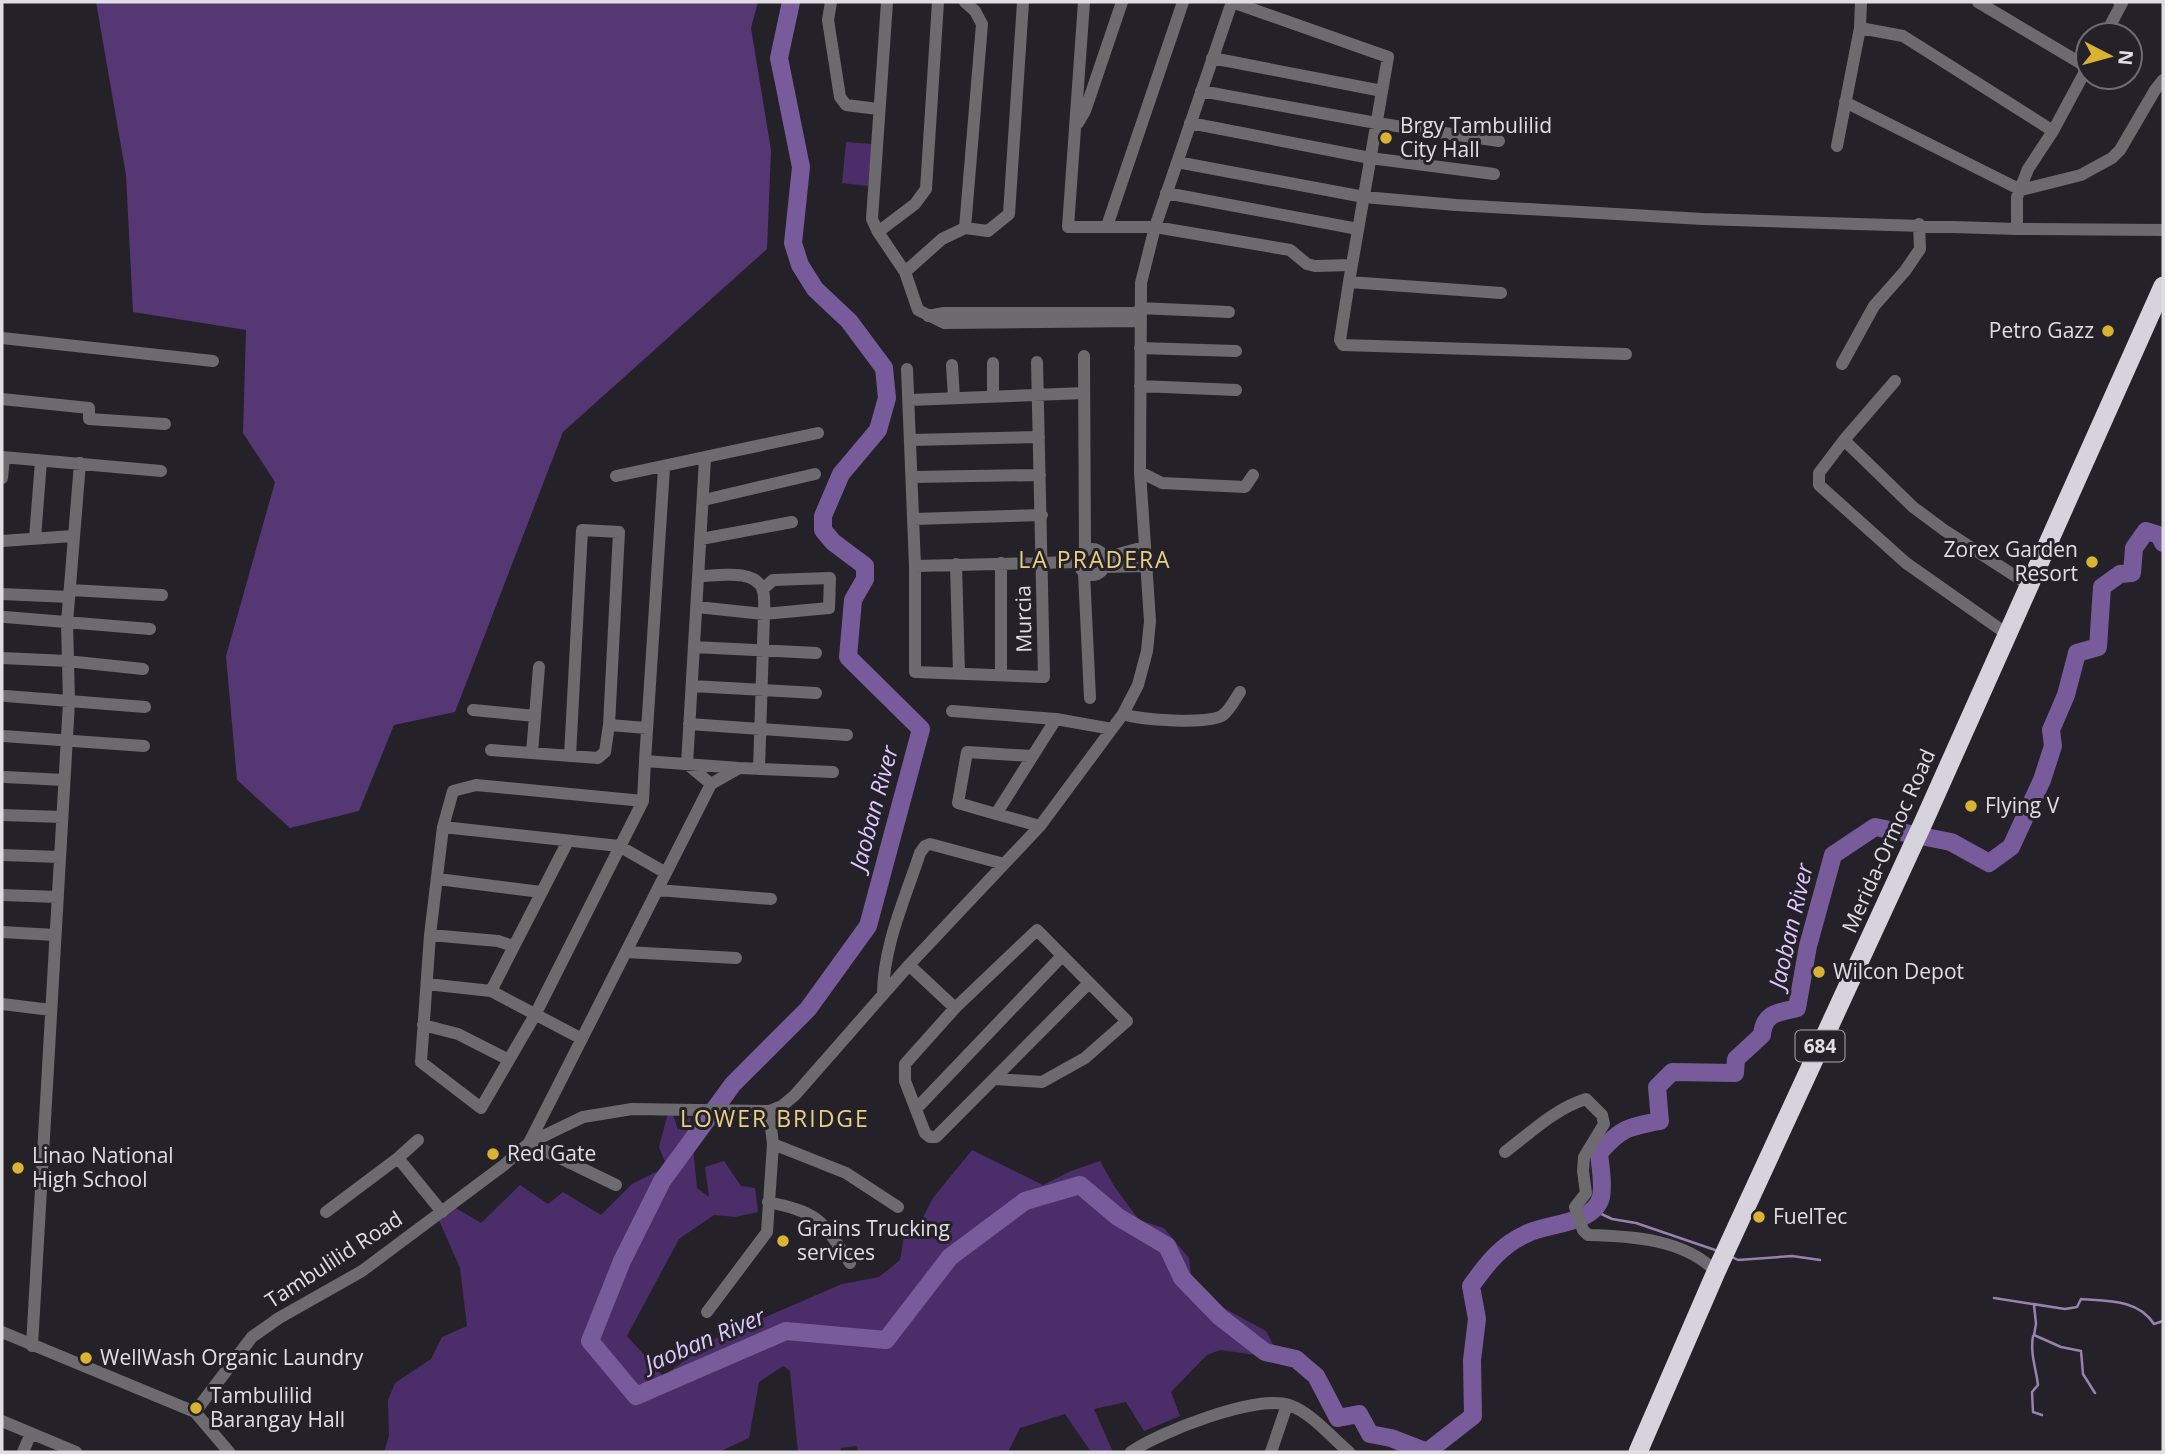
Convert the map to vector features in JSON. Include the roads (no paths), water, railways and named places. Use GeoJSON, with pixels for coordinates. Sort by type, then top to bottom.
{"type":"FeatureCollection","features":[{"type":"Feature","properties":{"kind":"highway","name":"Merida-Ormoc Road"},"geometry":{"type":"LineString","coordinates":[[1638,1452],[1718,1268],[1924,821],[2163,286]]}},
{"type":"Feature","properties":{"kind":"street"},"geometry":{"type":"LineString","coordinates":[[831,2],[828,20],[840,97],[846,105],[878,109]]}},
{"type":"Feature","properties":{"kind":"street"},"geometry":{"type":"LineString","coordinates":[[887,2],[872,219],[905,272],[918,310],[944,323],[1229,312]]}},
{"type":"Feature","properties":{"kind":"street"},"geometry":{"type":"LineString","coordinates":[[878,232],[915,204],[926,189],[938,2]]}},
{"type":"Feature","properties":{"kind":"street"},"geometry":{"type":"LineString","coordinates":[[965,2],[975,11],[982,24],[965,228]]}},
{"type":"Feature","properties":{"kind":"street"},"geometry":{"type":"LineString","coordinates":[[905,272],[942,239],[965,228],[988,231],[1009,214],[1023,2]]}},
{"type":"Feature","properties":{"kind":"street"},"geometry":{"type":"LineString","coordinates":[[1084,2],[1068,227],[1155,227],[1290,250],[1307,264],[1315,266],[1352,265]]}},
{"type":"Feature","properties":{"kind":"street"},"geometry":{"type":"LineString","coordinates":[[1075,127],[1085,111],[1122,2]]}},
{"type":"Feature","properties":{"kind":"street"},"geometry":{"type":"LineString","coordinates":[[1107,226],[1183,2]]}},
{"type":"Feature","properties":{"kind":"street"},"geometry":{"type":"LineString","coordinates":[[707,1312],[767,1232],[773,1144],[769,1111],[782,1106],[796,1095],[909,965],[1040,826],[1123,714],[1138,685],[1147,651],[1150,621],[1140,472],[1141,283],[1155,227],[1232,2],[1388,57],[1349,282],[1340,340],[1343,345],[1626,354]]}},
{"type":"Feature","properties":{"kind":"street"},"geometry":{"type":"LineString","coordinates":[[1837,146],[1860,27],[1861,2]]}},
{"type":"Feature","properties":{"kind":"street"},"geometry":{"type":"LineString","coordinates":[[1978,2],[2074,59]]}},
{"type":"Feature","properties":{"kind":"street"},"geometry":{"type":"LineString","coordinates":[[2113,21],[2122,4],[2119,2]]}},
{"type":"Feature","properties":{"kind":"street"},"geometry":{"type":"LineString","coordinates":[[1860,27],[1903,36],[2053,131]]}},
{"type":"Feature","properties":{"kind":"street"},"geometry":{"type":"LineString","coordinates":[[1212,58],[1382,91]]}},
{"type":"Feature","properties":{"kind":"street"},"geometry":{"type":"LineString","coordinates":[[1845,102],[2021,190],[2081,175],[2112,158],[2120,150],[2163,80]]}},
{"type":"Feature","properties":{"kind":"street"},"geometry":{"type":"LineString","coordinates":[[1201,91],[1376,124],[1499,141]]}},
{"type":"Feature","properties":{"kind":"street"},"geometry":{"type":"LineString","coordinates":[[2017,229],[2017,197],[2028,169],[2075,91]]}},
{"type":"Feature","properties":{"kind":"street"},"geometry":{"type":"LineString","coordinates":[[1190,123],[1370,158],[1494,174]]}},
{"type":"Feature","properties":{"kind":"street"},"geometry":{"type":"LineString","coordinates":[[1177,162],[1364,197],[1470,206],[1703,219],[2017,229],[2163,230]]}},
{"type":"Feature","properties":{"kind":"street"},"geometry":{"type":"LineString","coordinates":[[1167,193],[1358,229]]}},
{"type":"Feature","properties":{"kind":"street"},"geometry":{"type":"LineString","coordinates":[[1842,364],[1874,306],[1905,271],[1920,249],[1919,224]]}},
{"type":"Feature","properties":{"kind":"street"},"geometry":{"type":"LineString","coordinates":[[1349,282],[1501,293]]}},
{"type":"Feature","properties":{"kind":"street"},"geometry":{"type":"LineString","coordinates":[[2,340],[213,361]]}},
{"type":"Feature","properties":{"kind":"street"},"geometry":{"type":"LineString","coordinates":[[1140,348],[1236,351]]}},
{"type":"Feature","properties":{"kind":"street"},"geometry":{"type":"LineString","coordinates":[[1084,356],[1083,562],[1090,698]]}},
{"type":"Feature","properties":{"kind":"street","name":"Murcia"},"geometry":{"type":"LineString","coordinates":[[1001,675],[1044,677],[1037,362]]}},
{"type":"Feature","properties":{"kind":"street"},"geometry":{"type":"LineString","coordinates":[[993,363],[993,397]]}},
{"type":"Feature","properties":{"kind":"street"},"geometry":{"type":"LineString","coordinates":[[951,365],[954,398]]}},
{"type":"Feature","properties":{"kind":"street"},"geometry":{"type":"LineString","coordinates":[[907,369],[915,566],[915,672],[1001,675],[1000,563]]}},
{"type":"Feature","properties":{"kind":"street"},"geometry":{"type":"LineString","coordinates":[[1895,381],[1819,473],[1819,485],[1906,563],[2007,634]]}},
{"type":"Feature","properties":{"kind":"street"},"geometry":{"type":"LineString","coordinates":[[1140,386],[1236,390]]}},
{"type":"Feature","properties":{"kind":"street"},"geometry":{"type":"LineString","coordinates":[[909,400],[1084,393]]}},
{"type":"Feature","properties":{"kind":"street"},"geometry":{"type":"LineString","coordinates":[[2,400],[89,408],[89,419],[165,424]]}},
{"type":"Feature","properties":{"kind":"street"},"geometry":{"type":"LineString","coordinates":[[616,476],[664,468],[818,433]]}},
{"type":"Feature","properties":{"kind":"street"},"geometry":{"type":"LineString","coordinates":[[911,440],[1040,437]]}},
{"type":"Feature","properties":{"kind":"street"},"geometry":{"type":"LineString","coordinates":[[1844,440],[1913,507],[2029,584]]}},
{"type":"Feature","properties":{"kind":"street"},"geometry":{"type":"LineString","coordinates":[[2,478],[3,457],[161,471]]}},
{"type":"Feature","properties":{"kind":"street"},"geometry":{"type":"LineString","coordinates":[[687,764],[705,459]]}},
{"type":"Feature","properties":{"kind":"street"},"geometry":{"type":"LineString","coordinates":[[35,538],[41,461]]}},
{"type":"Feature","properties":{"kind":"street"},"geometry":{"type":"LineString","coordinates":[[32,1346],[69,702],[67,623],[80,463]]}},
{"type":"Feature","properties":{"kind":"street"},"geometry":{"type":"LineString","coordinates":[[643,801],[476,785],[453,791],[443,827],[430,935],[421,1062],[481,1108],[536,1015],[643,801],[664,468]]}},
{"type":"Feature","properties":{"kind":"street"},"geometry":{"type":"LineString","coordinates":[[1140,472],[1162,483],[1245,487],[1253,475]]}},
{"type":"Feature","properties":{"kind":"street"},"geometry":{"type":"LineString","coordinates":[[704,500],[815,474]]}},
{"type":"Feature","properties":{"kind":"street"},"geometry":{"type":"LineString","coordinates":[[912,477],[1041,475]]}},
{"type":"Feature","properties":{"kind":"street"},"geometry":{"type":"LineString","coordinates":[[913,519],[1042,515]]}},
{"type":"Feature","properties":{"kind":"street"},"geometry":{"type":"LineString","coordinates":[[701,539],[792,522]]}},
{"type":"Feature","properties":{"kind":"street"},"geometry":{"type":"LineString","coordinates":[[491,750],[570,756],[598,758],[605,752],[609,725],[619,532],[582,530],[570,756]]}},
{"type":"Feature","properties":{"kind":"street"},"geometry":{"type":"LineString","coordinates":[[2,541],[74,536]]}},
{"type":"Feature","properties":{"kind":"street"},"geometry":{"type":"LineString","coordinates":[[1083,562],[1094,575],[1104,562],[1144,547]]}},
{"type":"Feature","properties":{"kind":"street"},"geometry":{"type":"LineString","coordinates":[[915,566],[1083,562],[1098,551],[1104,562]]}},
{"type":"Feature","properties":{"kind":"street"},"geometry":{"type":"LineString","coordinates":[[1104,562],[1145,566]]}},
{"type":"Feature","properties":{"kind":"street"},"geometry":{"type":"LineString","coordinates":[[956,564],[959,674]]}},
{"type":"Feature","properties":{"kind":"street"},"geometry":{"type":"LineString","coordinates":[[699,576],[745,576],[756,580],[763,589],[765,614],[759,769]]}},
{"type":"Feature","properties":{"kind":"street"},"geometry":{"type":"LineString","coordinates":[[697,607],[765,614],[829,608],[830,578],[774,580],[763,589]]}},
{"type":"Feature","properties":{"kind":"street"},"geometry":{"type":"LineString","coordinates":[[2,594],[162,596]]}},
{"type":"Feature","properties":{"kind":"street"},"geometry":{"type":"LineString","coordinates":[[5,617],[150,629]]}},
{"type":"Feature","properties":{"kind":"street"},"geometry":{"type":"LineString","coordinates":[[694,648],[816,653]]}},
{"type":"Feature","properties":{"kind":"street"},"geometry":{"type":"LineString","coordinates":[[2,658],[143,668]]}},
{"type":"Feature","properties":{"kind":"street"},"geometry":{"type":"LineString","coordinates":[[532,753],[539,667]]}},
{"type":"Feature","properties":{"kind":"street"},"geometry":{"type":"LineString","coordinates":[[692,686],[816,693]]}},
{"type":"Feature","properties":{"kind":"street"},"geometry":{"type":"LineString","coordinates":[[1123,714],[1135,719],[1149,720],[1212,720],[1226,714],[1240,692]]}},
{"type":"Feature","properties":{"kind":"street"},"geometry":{"type":"LineString","coordinates":[[6,696],[145,707]]}},
{"type":"Feature","properties":{"kind":"street"},"geometry":{"type":"LineString","coordinates":[[473,710],[535,716]]}},
{"type":"Feature","properties":{"kind":"street"},"geometry":{"type":"LineString","coordinates":[[952,711],[1056,719],[1112,729]]}},
{"type":"Feature","properties":{"kind":"street"},"geometry":{"type":"LineString","coordinates":[[996,814],[1056,719]]}},
{"type":"Feature","properties":{"kind":"street"},"geometry":{"type":"LineString","coordinates":[[690,724],[847,735]]}},
{"type":"Feature","properties":{"kind":"street"},"geometry":{"type":"LineString","coordinates":[[609,725],[647,728]]}},
{"type":"Feature","properties":{"kind":"street"},"geometry":{"type":"LineString","coordinates":[[3,736],[144,746]]}},
{"type":"Feature","properties":{"kind":"street"},"geometry":{"type":"LineString","coordinates":[[1032,756],[967,752],[958,803],[1040,826]]}},
{"type":"Feature","properties":{"kind":"street"},"geometry":{"type":"LineString","coordinates":[[645,761],[833,772]]}},
{"type":"Feature","properties":{"kind":"street"},"geometry":{"type":"LineString","coordinates":[[687,764],[711,784]]}},
{"type":"Feature","properties":{"kind":"street"},"geometry":{"type":"LineString","coordinates":[[616,1185],[529,1143],[711,784],[739,768]]}},
{"type":"Feature","properties":{"kind":"street"},"geometry":{"type":"LineString","coordinates":[[5,777],[64,779]]}},
{"type":"Feature","properties":{"kind":"street"},"geometry":{"type":"LineString","coordinates":[[2,815],[62,817]]}},
{"type":"Feature","properties":{"kind":"street"},"geometry":{"type":"LineString","coordinates":[[443,827],[619,846],[666,873]]}},
{"type":"Feature","properties":{"kind":"street"},"geometry":{"type":"LineString","coordinates":[[491,991],[568,841]]}},
{"type":"Feature","properties":{"kind":"street"},"geometry":{"type":"LineString","coordinates":[[883,995],[883,973],[890,944],[920,853],[925,846],[930,844],[1004,864]]}},
{"type":"Feature","properties":{"kind":"street"},"geometry":{"type":"LineString","coordinates":[[2,855],[60,857]]}},
{"type":"Feature","properties":{"kind":"street"},"geometry":{"type":"LineString","coordinates":[[438,879],[541,892]]}},
{"type":"Feature","properties":{"kind":"street"},"geometry":{"type":"LineString","coordinates":[[657,890],[771,899]]}},
{"type":"Feature","properties":{"kind":"street"},"geometry":{"type":"LineString","coordinates":[[2,894],[58,897]]}},
{"type":"Feature","properties":{"kind":"street"},"geometry":{"type":"LineString","coordinates":[[995,1079],[1042,1082],[1085,1058],[1126,1021],[1089,983],[1062,956],[1037,930],[955,1008],[905,1065],[905,1081],[925,1133],[936,1138],[1089,983]]}},
{"type":"Feature","properties":{"kind":"street"},"geometry":{"type":"LineString","coordinates":[[2,932],[55,935]]}},
{"type":"Feature","properties":{"kind":"street"},"geometry":{"type":"LineString","coordinates":[[430,935],[498,941],[513,946]]}},
{"type":"Feature","properties":{"kind":"street"},"geometry":{"type":"LineString","coordinates":[[626,952],[736,958]]}},
{"type":"Feature","properties":{"kind":"street"},"geometry":{"type":"LineString","coordinates":[[916,1109],[1062,956]]}},
{"type":"Feature","properties":{"kind":"street"},"geometry":{"type":"LineString","coordinates":[[909,965],[955,1008]]}},
{"type":"Feature","properties":{"kind":"street"},"geometry":{"type":"LineString","coordinates":[[427,984],[491,991],[582,1039]]}},
{"type":"Feature","properties":{"kind":"street"},"geometry":{"type":"LineString","coordinates":[[2,1004],[51,1010]]}},
{"type":"Feature","properties":{"kind":"street"},"geometry":{"type":"LineString","coordinates":[[423,1026],[458,1034],[509,1060]]}},
{"type":"Feature","properties":{"kind":"street"},"geometry":{"type":"LineString","coordinates":[[1505,1152],[1572,1103],[1586,1099],[1602,1115],[1604,1126],[1584,1157],[1586,1194],[1575,1207],[1583,1230],[1588,1235],[1622,1235],[1667,1245],[1704,1259],[1718,1268]]}},
{"type":"Feature","properties":{"kind":"street","name":"Tambulilid Road"},"geometry":{"type":"LineString","coordinates":[[195,1412],[252,1337],[279,1318],[362,1271],[529,1143],[583,1117],[632,1109],[769,1111]]}},
{"type":"Feature","properties":{"kind":"street"},"geometry":{"type":"LineString","coordinates":[[326,1212],[418,1140]]}},
{"type":"Feature","properties":{"kind":"street"},"geometry":{"type":"LineString","coordinates":[[773,1144],[846,1173],[898,1207]]}},
{"type":"Feature","properties":{"kind":"street"},"geometry":{"type":"LineString","coordinates":[[398,1158],[442,1212]]}},
{"type":"Feature","properties":{"kind":"street"},"geometry":{"type":"LineString","coordinates":[[768,1202],[795,1207],[813,1214],[825,1226],[850,1263]]}},
{"type":"Feature","properties":{"kind":"street"},"geometry":{"type":"LineString","coordinates":[[2,1332],[195,1412],[229,1452]]}},
{"type":"Feature","properties":{"kind":"street"},"geometry":{"type":"LineString","coordinates":[[1131,1452],[1144,1443],[1200,1420],[1270,1402],[1287,1405],[1304,1413],[1349,1452]]}},
{"type":"Feature","properties":{"kind":"street"},"geometry":{"type":"LineString","coordinates":[[1271,1452],[1287,1405]]}},
{"type":"Feature","properties":{"kind":"street"},"geometry":{"type":"LineString","coordinates":[[2,1421],[76,1452]]}},
{"type":"Feature","properties":{"kind":"street"},"geometry":{"type":"LineString","coordinates":[[23,1452],[31,1433]]}},
{"type":"Feature","properties":{"kind":"waterway","name":"Jaoban River"},"geometry":{"type":"LineString","coordinates":[[791,2],[779,58],[801,167],[793,243],[800,265],[815,289],[849,321],[884,368],[887,398],[878,430],[841,474],[823,516],[823,530],[833,542],[865,566],[865,579],[853,600],[848,657],[921,729],[868,926],[808,1009],[733,1084],[662,1181],[622,1261],[590,1341],[636,1396],[786,1331],[886,1340],[950,1257],[1025,1201],[1080,1185],[1118,1217],[1167,1246],[1182,1278],[1220,1317],[1265,1352],[1296,1359],[1316,1376],[1338,1418],[1359,1414],[1370,1434],[1391,1438],[1427,1452],[1473,1416],[1472,1360],[1477,1319],[1471,1286],[1495,1256],[1509,1244],[1535,1230],[1579,1218],[1597,1206],[1602,1186],[1599,1153],[1613,1138],[1626,1130],[1660,1121],[1657,1087],[1672,1072],[1735,1073],[1736,1059],[1762,1035],[1763,1027],[1769,1018],[1797,1008],[1808,946],[1833,855],[1875,827],[1951,842],[1989,863],[2011,847],[2042,780],[2053,746],[2051,730],[2066,695],[2077,653],[2098,647],[2102,587],[2120,574],[2132,573],[2134,548],[2146,531],[2159,535],[2163,543]]}},
{"type":"Feature","properties":{"kind":"waterway"},"geometry":{"type":"LineString","coordinates":[[1593,1210],[1612,1219],[1636,1223],[1718,1251]]}},
{"type":"Feature","properties":{"kind":"waterway"},"geometry":{"type":"LineString","coordinates":[[1730,1256],[1738,1260],[1792,1256],[1820,1260]]}},
{"type":"Feature","properties":{"kind":"waterway"},"geometry":{"type":"LineString","coordinates":[[1994,1298],[2065,1309],[2077,1307],[2081,1299],[2111,1301],[2140,1310],[2154,1324],[2163,1321]]}},
{"type":"Feature","properties":{"kind":"waterway"},"geometry":{"type":"LineString","coordinates":[[2034,1305],[2034,1335],[2061,1347],[2081,1351],[2083,1374],[2095,1393]]}},
{"type":"Feature","properties":{"kind":"waterway"},"geometry":{"type":"LineString","coordinates":[[2033,1336],[2038,1385],[2032,1392],[2033,1412],[2042,1415]]}},
{"type":"Feature","properties":{"kind":"place","name":"Brgy Tambulilid City Hall"},"geometry":{"type":"Point","coordinates":[1386,138]}},
{"type":"Feature","properties":{"kind":"place","name":"Petro Gazz"},"geometry":{"type":"Point","coordinates":[2108,331]}},
{"type":"Feature","properties":{"kind":"place","name":"Zorex Garden Resort"},"geometry":{"type":"Point","coordinates":[2092,562]}},
{"type":"Feature","properties":{"kind":"place","name":"Flying V"},"geometry":{"type":"Point","coordinates":[1971,806]}},
{"type":"Feature","properties":{"kind":"place","name":"Wilcon Depot"},"geometry":{"type":"Point","coordinates":[1819,972]}},
{"type":"Feature","properties":{"kind":"place","name":"Red Gate"},"geometry":{"type":"Point","coordinates":[493,1154]}},
{"type":"Feature","properties":{"kind":"place","name":"Linao National High School"},"geometry":{"type":"Point","coordinates":[18,1168]}},
{"type":"Feature","properties":{"kind":"place","name":"FuelTec"},"geometry":{"type":"Point","coordinates":[1759,1217]}},
{"type":"Feature","properties":{"kind":"place","name":"Grains Trucking services"},"geometry":{"type":"Point","coordinates":[783,1241]}},
{"type":"Feature","properties":{"kind":"place","name":"WellWash Organic Laundry"},"geometry":{"type":"Point","coordinates":[86,1358]}},
{"type":"Feature","properties":{"kind":"place","name":"Tambulilid Barangay Hall"},"geometry":{"type":"Point","coordinates":[196,1408]}},
{"type":"Feature","properties":{"kind":"district","name":"LA PRADERA"},"geometry":{"type":"Point","coordinates":[1095,560]}},
{"type":"Feature","properties":{"kind":"district","name":"LOWER BRIDGE"},"geometry":{"type":"Point","coordinates":[775,1119]}}]}
